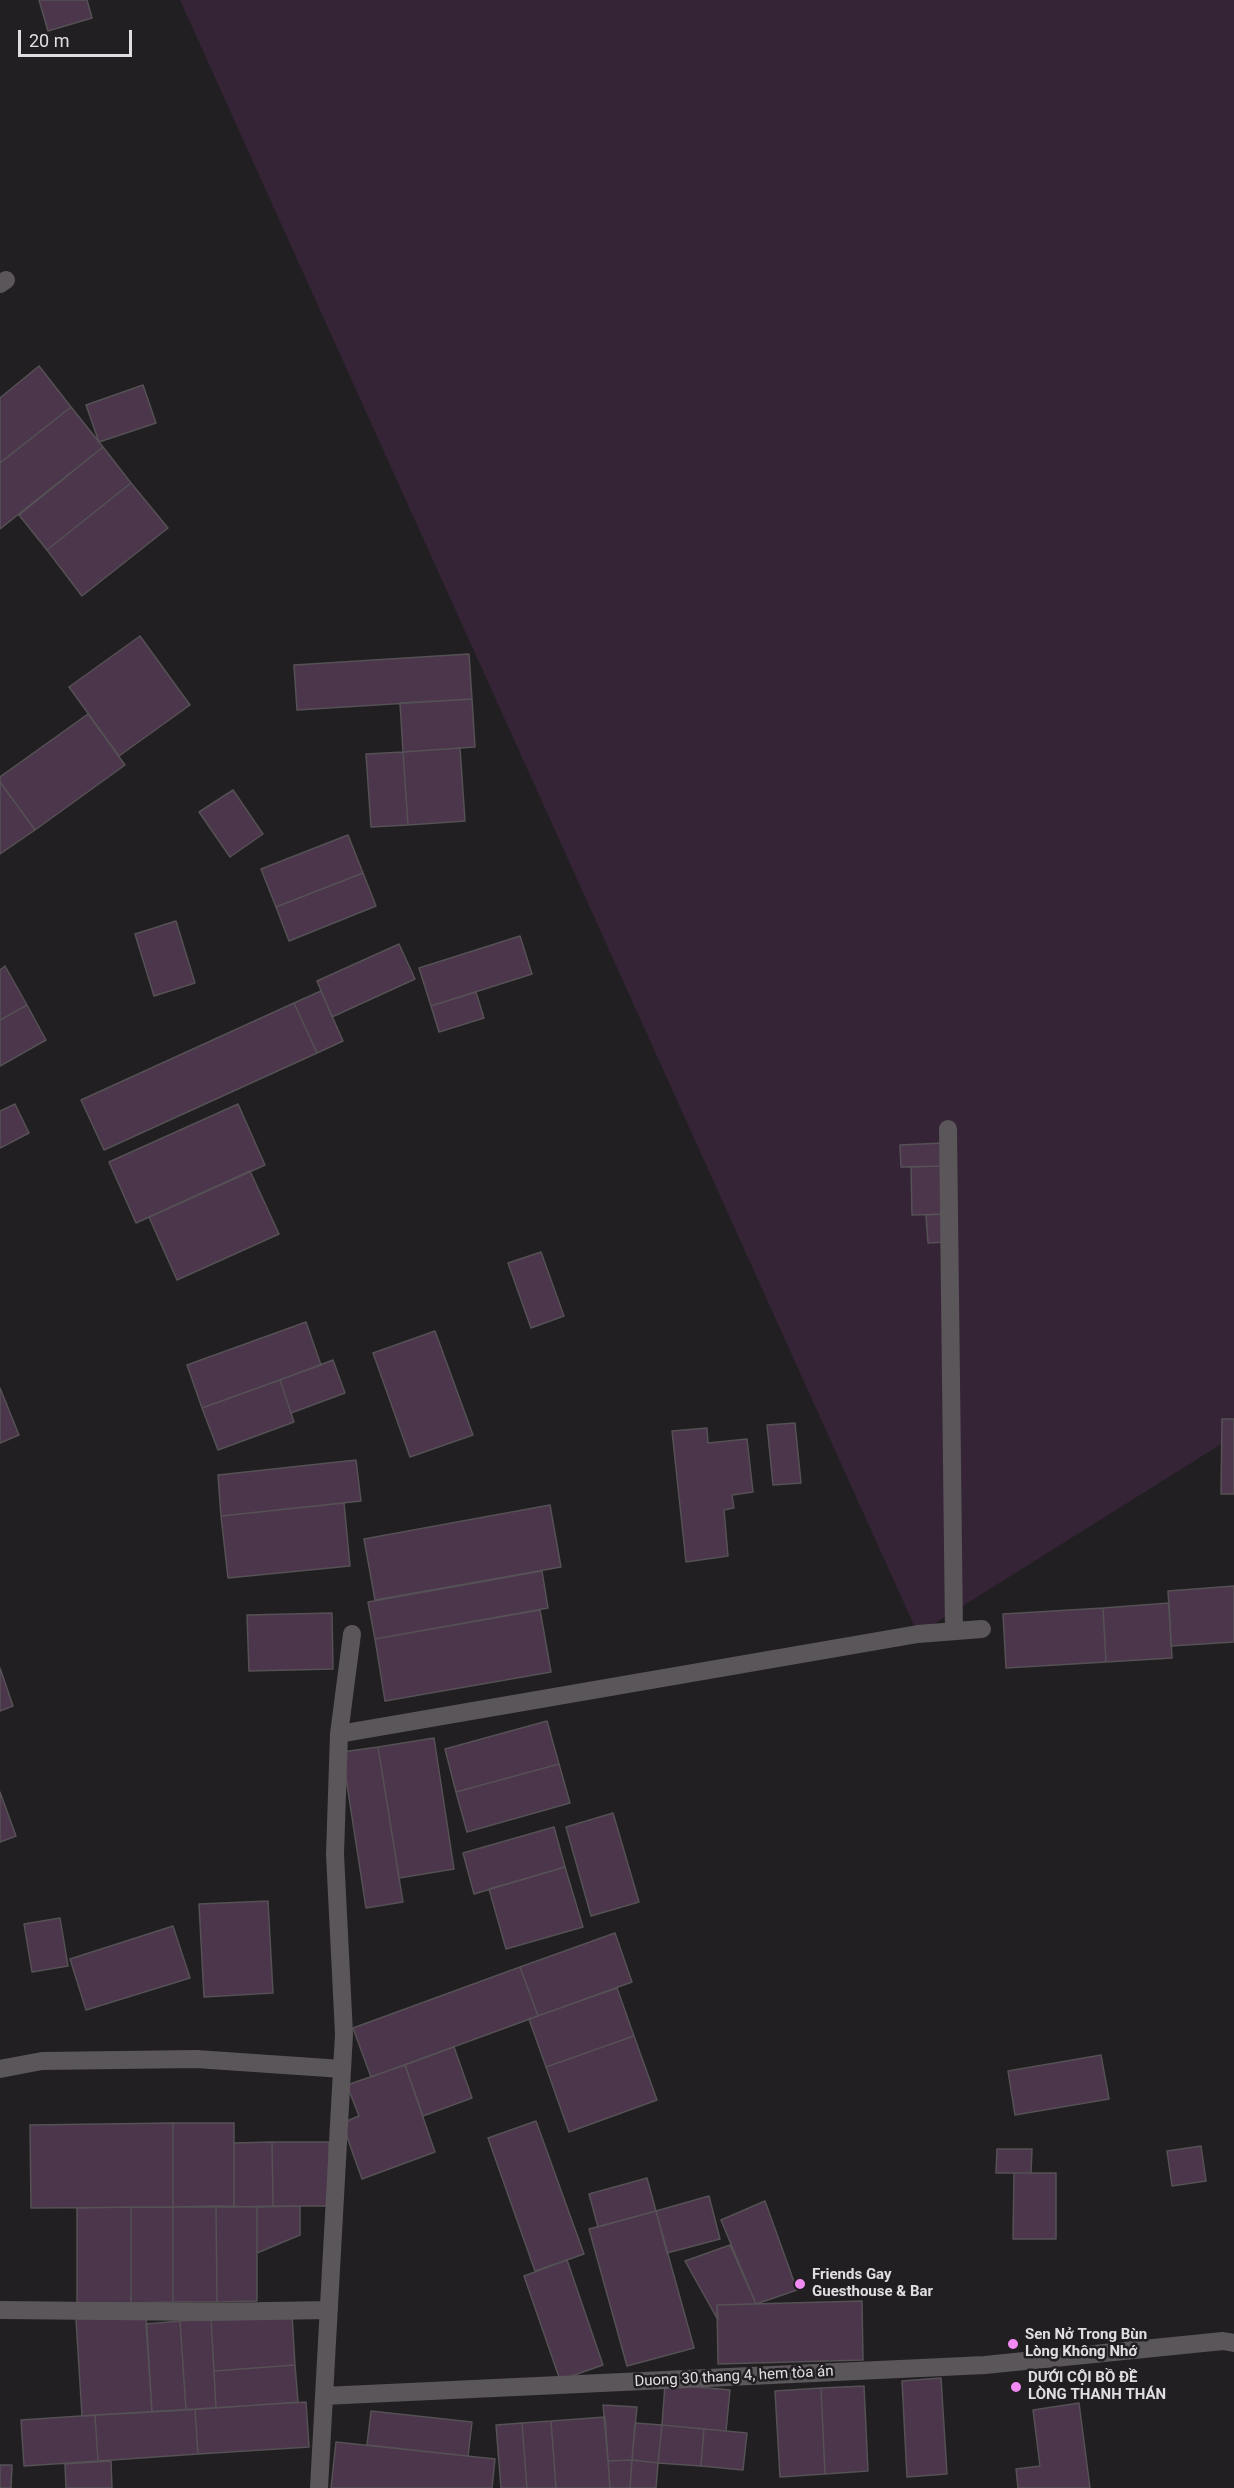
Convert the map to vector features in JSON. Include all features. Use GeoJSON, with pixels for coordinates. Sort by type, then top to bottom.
{"type":"FeatureCollection","features":[{"type":"Feature","properties":{"kind":"street"},"geometry":{"type":"LineString","coordinates":[[948,1129],[954,1630]]}},
{"type":"Feature","properties":{"kind":"street"},"geometry":{"type":"LineString","coordinates":[[339,1734],[954,1630],[982,1629]]}},
{"type":"Feature","properties":{"kind":"street"},"geometry":{"type":"LineString","coordinates":[[320,2488],[344,2034],[335,1854],[339,1734],[352,1634]]}},
{"type":"Feature","properties":{"kind":"street"},"geometry":{"type":"LineString","coordinates":[[0,2069],[42,2061],[196,2058],[342,2069]]}},
{"type":"Feature","properties":{"kind":"street"},"geometry":{"type":"LineString","coordinates":[[0,2310],[209,2312],[329,2310]]}},
{"type":"Feature","properties":{"kind":"street","name":"Duong 30 thang 4, hem tòa án"},"geometry":{"type":"LineString","coordinates":[[324,2396],[986,2365],[1223,2341],[1234,2343]]}},
{"type":"Feature","properties":{"kind":"shaded area"},"geometry":{"type":"Polygon","coordinates":[[[180,0],[1234,0],[1234,1436],[918,1634],[180,0]]]}},
{"type":"Feature","properties":{"kind":"building"},"geometry":{"type":"Polygon","coordinates":[[[39,0],[87,0],[92,18],[48,31],[39,0]]]}},
{"type":"Feature","properties":{"kind":"building"},"geometry":{"type":"Polygon","coordinates":[[[39,366],[71,407],[0,463],[0,398],[39,366]]]}},
{"type":"Feature","properties":{"kind":"building"},"geometry":{"type":"Polygon","coordinates":[[[143,385],[156,423],[99,442],[86,405],[143,385]]]}},
{"type":"Feature","properties":{"kind":"building"},"geometry":{"type":"Polygon","coordinates":[[[71,407],[103,447],[0,529],[0,463],[71,407]]]}},
{"type":"Feature","properties":{"kind":"building"},"geometry":{"type":"Polygon","coordinates":[[[103,447],[131,483],[47,550],[19,515],[103,447]]]}},
{"type":"Feature","properties":{"kind":"building"},"geometry":{"type":"Polygon","coordinates":[[[131,483],[168,528],[82,596],[47,550],[131,483]]]}},
{"type":"Feature","properties":{"kind":"building"},"geometry":{"type":"Polygon","coordinates":[[[140,636],[190,705],[119,756],[69,687],[140,636]]]}},
{"type":"Feature","properties":{"kind":"building"},"geometry":{"type":"Polygon","coordinates":[[[469,654],[472,699],[297,710],[294,665],[469,654]]]}},
{"type":"Feature","properties":{"kind":"building"},"geometry":{"type":"Polygon","coordinates":[[[472,699],[475,747],[403,752],[400,703],[472,699]]]}},
{"type":"Feature","properties":{"kind":"building"},"geometry":{"type":"Polygon","coordinates":[[[88,714],[125,765],[35,830],[0,782],[0,777],[88,714]]]}},
{"type":"Feature","properties":{"kind":"building"},"geometry":{"type":"Polygon","coordinates":[[[460,748],[465,821],[408,825],[403,752],[460,748]]]}},
{"type":"Feature","properties":{"kind":"building"},"geometry":{"type":"Polygon","coordinates":[[[403,752],[408,825],[371,827],[366,754],[403,752]]]}},
{"type":"Feature","properties":{"kind":"building"},"geometry":{"type":"Polygon","coordinates":[[[0,782],[35,830],[0,854],[0,782]]]}},
{"type":"Feature","properties":{"kind":"building"},"geometry":{"type":"Polygon","coordinates":[[[233,790],[263,834],[230,857],[199,812],[233,790]]]}},
{"type":"Feature","properties":{"kind":"building"},"geometry":{"type":"Polygon","coordinates":[[[348,835],[363,873],[276,907],[261,869],[348,835]]]}},
{"type":"Feature","properties":{"kind":"building"},"geometry":{"type":"Polygon","coordinates":[[[363,873],[376,906],[289,941],[276,907],[363,873]]]}},
{"type":"Feature","properties":{"kind":"building"},"geometry":{"type":"Polygon","coordinates":[[[176,921],[195,983],[154,996],[135,934],[176,921]]]}},
{"type":"Feature","properties":{"kind":"building"},"geometry":{"type":"Polygon","coordinates":[[[520,936],[532,974],[431,1006],[419,968],[520,936]]]}},
{"type":"Feature","properties":{"kind":"building"},"geometry":{"type":"Polygon","coordinates":[[[399,944],[415,979],[332,1017],[317,981],[399,944]]]}},
{"type":"Feature","properties":{"kind":"building"},"geometry":{"type":"Polygon","coordinates":[[[5,966],[27,1005],[0,1020],[0,970],[5,966]]]}},
{"type":"Feature","properties":{"kind":"building"},"geometry":{"type":"Polygon","coordinates":[[[321,991],[343,1041],[317,1053],[294,1003],[321,991]]]}},
{"type":"Feature","properties":{"kind":"building"},"geometry":{"type":"Polygon","coordinates":[[[476,992],[484,1018],[439,1032],[431,1006],[476,992]]]}},
{"type":"Feature","properties":{"kind":"building"},"geometry":{"type":"Polygon","coordinates":[[[294,1003],[317,1053],[104,1150],[81,1100],[294,1003]]]}},
{"type":"Feature","properties":{"kind":"building"},"geometry":{"type":"Polygon","coordinates":[[[27,1005],[46,1040],[0,1066],[0,1020],[27,1005]]]}},
{"type":"Feature","properties":{"kind":"building"},"geometry":{"type":"Polygon","coordinates":[[[15,1104],[29,1133],[0,1148],[0,1111],[15,1104]]]}},
{"type":"Feature","properties":{"kind":"building"},"geometry":{"type":"Polygon","coordinates":[[[238,1104],[265,1165],[136,1223],[109,1162],[238,1104]]]}},
{"type":"Feature","properties":{"kind":"building"},"geometry":{"type":"Polygon","coordinates":[[[942,1143],[943,1166],[901,1167],[900,1145],[942,1143]]]}},
{"type":"Feature","properties":{"kind":"building"},"geometry":{"type":"Polygon","coordinates":[[[943,1166],[945,1214],[912,1215],[911,1167],[943,1166]]]}},
{"type":"Feature","properties":{"kind":"building"},"geometry":{"type":"Polygon","coordinates":[[[250,1171],[279,1234],[177,1280],[149,1217],[250,1171]]]}},
{"type":"Feature","properties":{"kind":"building"},"geometry":{"type":"Polygon","coordinates":[[[945,1214],[946,1242],[928,1243],[926,1215],[945,1214]]]}},
{"type":"Feature","properties":{"kind":"building"},"geometry":{"type":"Polygon","coordinates":[[[541,1252],[564,1316],[531,1328],[508,1263],[541,1252]]]}},
{"type":"Feature","properties":{"kind":"building"},"geometry":{"type":"Polygon","coordinates":[[[306,1322],[321,1365],[202,1408],[187,1365],[306,1322]]]}},
{"type":"Feature","properties":{"kind":"building"},"geometry":{"type":"Polygon","coordinates":[[[435,1331],[473,1435],[410,1457],[373,1353],[435,1331]]]}},
{"type":"Feature","properties":{"kind":"building"},"geometry":{"type":"Polygon","coordinates":[[[333,1360],[345,1393],[291,1413],[280,1380],[333,1360]]]}},
{"type":"Feature","properties":{"kind":"building"},"geometry":{"type":"Polygon","coordinates":[[[280,1380],[294,1422],[218,1450],[202,1408],[280,1380]]]}},
{"type":"Feature","properties":{"kind":"building"},"geometry":{"type":"Polygon","coordinates":[[[0,1388],[19,1435],[0,1443],[0,1388]]]}},
{"type":"Feature","properties":{"kind":"building"},"geometry":{"type":"Polygon","coordinates":[[[1222,1419],[1234,1419],[1234,1494],[1221,1494],[1222,1419]]]}},
{"type":"Feature","properties":{"kind":"building"},"geometry":{"type":"Polygon","coordinates":[[[795,1423],[801,1483],[773,1485],[767,1425],[795,1423]]]}},
{"type":"Feature","properties":{"kind":"building"},"geometry":{"type":"Polygon","coordinates":[[[707,1428],[708,1443],[747,1439],[753,1492],[732,1495],[734,1508],[724,1510],[728,1556],[686,1562],[672,1431],[707,1428]]]}},
{"type":"Feature","properties":{"kind":"building"},"geometry":{"type":"Polygon","coordinates":[[[356,1460],[361,1501],[221,1516],[218,1475],[356,1460]]]}},
{"type":"Feature","properties":{"kind":"building"},"geometry":{"type":"Polygon","coordinates":[[[344,1503],[350,1566],[228,1578],[221,1516],[344,1503]]]}},
{"type":"Feature","properties":{"kind":"building"},"geometry":{"type":"Polygon","coordinates":[[[550,1505],[561,1567],[375,1600],[364,1539],[550,1505]]]}},
{"type":"Feature","properties":{"kind":"building"},"geometry":{"type":"Polygon","coordinates":[[[542,1571],[548,1608],[375,1639],[368,1602],[542,1571]]]}},
{"type":"Feature","properties":{"kind":"building"},"geometry":{"type":"Polygon","coordinates":[[[1234,1586],[1234,1642],[1171,1646],[1168,1591],[1234,1586]]]}},
{"type":"Feature","properties":{"kind":"building"},"geometry":{"type":"Polygon","coordinates":[[[1169,1603],[1172,1658],[1106,1662],[1103,1608],[1169,1603]]]}},
{"type":"Feature","properties":{"kind":"building"},"geometry":{"type":"Polygon","coordinates":[[[1103,1608],[1106,1662],[1006,1668],[1003,1614],[1103,1608]]]}},
{"type":"Feature","properties":{"kind":"building"},"geometry":{"type":"Polygon","coordinates":[[[540,1610],[551,1672],[385,1701],[375,1639],[540,1610]]]}},
{"type":"Feature","properties":{"kind":"building"},"geometry":{"type":"Polygon","coordinates":[[[332,1613],[333,1669],[249,1671],[247,1615],[332,1613]]]}},
{"type":"Feature","properties":{"kind":"building"},"geometry":{"type":"Polygon","coordinates":[[[0,1668],[13,1706],[0,1711],[0,1668]]]}},
{"type":"Feature","properties":{"kind":"building"},"geometry":{"type":"Polygon","coordinates":[[[547,1721],[559,1764],[456,1792],[445,1749],[547,1721]]]}},
{"type":"Feature","properties":{"kind":"building"},"geometry":{"type":"Polygon","coordinates":[[[434,1738],[454,1869],[399,1878],[378,1747],[434,1738]]]}},
{"type":"Feature","properties":{"kind":"building"},"geometry":{"type":"Polygon","coordinates":[[[378,1747],[403,1902],[366,1908],[342,1752],[378,1747]]]}},
{"type":"Feature","properties":{"kind":"building"},"geometry":{"type":"Polygon","coordinates":[[[559,1764],[570,1803],[467,1832],[456,1792],[559,1764]]]}},
{"type":"Feature","properties":{"kind":"building"},"geometry":{"type":"Polygon","coordinates":[[[0,1792],[16,1836],[0,1842],[0,1792]]]}},
{"type":"Feature","properties":{"kind":"building"},"geometry":{"type":"Polygon","coordinates":[[[613,1813],[639,1902],[591,1916],[566,1827],[613,1813]]]}},
{"type":"Feature","properties":{"kind":"building"},"geometry":{"type":"Polygon","coordinates":[[[554,1827],[565,1867],[474,1894],[463,1853],[554,1827]]]}},
{"type":"Feature","properties":{"kind":"building"},"geometry":{"type":"Polygon","coordinates":[[[565,1867],[583,1927],[506,1949],[489,1889],[565,1867]]]}},
{"type":"Feature","properties":{"kind":"building"},"geometry":{"type":"Polygon","coordinates":[[[268,1901],[273,1993],[204,1997],[199,1904],[268,1901]]]}},
{"type":"Feature","properties":{"kind":"building"},"geometry":{"type":"Polygon","coordinates":[[[60,1918],[68,1966],[32,1972],[24,1924],[60,1918]]]}},
{"type":"Feature","properties":{"kind":"building"},"geometry":{"type":"Polygon","coordinates":[[[173,1926],[190,1978],[86,2010],[70,1959],[173,1926]]]}},
{"type":"Feature","properties":{"kind":"building"},"geometry":{"type":"Polygon","coordinates":[[[615,1933],[632,1982],[538,2016],[520,1967],[615,1933]]]}},
{"type":"Feature","properties":{"kind":"building"},"geometry":{"type":"Polygon","coordinates":[[[520,1967],[538,2016],[371,2077],[353,2028],[520,1967]]]}},
{"type":"Feature","properties":{"kind":"building"},"geometry":{"type":"Polygon","coordinates":[[[617,1988],[634,2036],[546,2067],[529,2019],[617,1988]]]}},
{"type":"Feature","properties":{"kind":"building"},"geometry":{"type":"Polygon","coordinates":[[[634,2036],[657,2100],[569,2132],[546,2067],[634,2036]]]}},
{"type":"Feature","properties":{"kind":"building"},"geometry":{"type":"Polygon","coordinates":[[[454,2047],[472,2098],[423,2116],[405,2065],[454,2047]]]}},
{"type":"Feature","properties":{"kind":"building"},"geometry":{"type":"Polygon","coordinates":[[[1101,2055],[1109,2099],[1015,2115],[1008,2071],[1101,2055]]]}},
{"type":"Feature","properties":{"kind":"building"},"geometry":{"type":"Polygon","coordinates":[[[405,2065],[435,2152],[362,2179],[342,2123],[359,2116],[347,2085],[405,2065]]]}},
{"type":"Feature","properties":{"kind":"building"},"geometry":{"type":"Polygon","coordinates":[[[536,2121],[584,2254],[535,2271],[488,2138],[536,2121]]]}},
{"type":"Feature","properties":{"kind":"building"},"geometry":{"type":"Polygon","coordinates":[[[173,2123],[234,2123],[234,2207],[173,2207],[173,2123]]]}},
{"type":"Feature","properties":{"kind":"building"},"geometry":{"type":"Polygon","coordinates":[[[173,2123],[173,2207],[31,2208],[30,2125],[173,2123]]]}},
{"type":"Feature","properties":{"kind":"building"},"geometry":{"type":"Polygon","coordinates":[[[272,2142],[329,2142],[330,2206],[273,2206],[272,2142]]]}},
{"type":"Feature","properties":{"kind":"building"},"geometry":{"type":"Polygon","coordinates":[[[272,2142],[273,2206],[234,2207],[234,2143],[272,2142]]]}},
{"type":"Feature","properties":{"kind":"building"},"geometry":{"type":"Polygon","coordinates":[[[1201,2146],[1206,2181],[1172,2186],[1167,2151],[1201,2146]]]}},
{"type":"Feature","properties":{"kind":"building"},"geometry":{"type":"Polygon","coordinates":[[[997,2149],[1032,2149],[1031,2173],[996,2173],[997,2149]]]}},
{"type":"Feature","properties":{"kind":"building"},"geometry":{"type":"Polygon","coordinates":[[[1014,2173],[1056,2173],[1056,2239],[1013,2239],[1014,2173]]]}},
{"type":"Feature","properties":{"kind":"building"},"geometry":{"type":"Polygon","coordinates":[[[647,2178],[656,2211],[598,2227],[589,2194],[647,2178]]]}},
{"type":"Feature","properties":{"kind":"building"},"geometry":{"type":"Polygon","coordinates":[[[709,2196],[720,2239],[667,2253],[656,2211],[709,2196]]]}},
{"type":"Feature","properties":{"kind":"building"},"geometry":{"type":"Polygon","coordinates":[[[765,2201],[797,2290],[756,2304],[721,2220],[765,2201]]]}},
{"type":"Feature","properties":{"kind":"building"},"geometry":{"type":"Polygon","coordinates":[[[216,2206],[257,2207],[257,2301],[217,2302],[216,2206]]]}},
{"type":"Feature","properties":{"kind":"building"},"geometry":{"type":"Polygon","coordinates":[[[216,2206],[217,2302],[173,2302],[173,2207],[216,2206]]]}},
{"type":"Feature","properties":{"kind":"building"},"geometry":{"type":"Polygon","coordinates":[[[300,2206],[300,2235],[257,2253],[257,2207],[300,2206]]]}},
{"type":"Feature","properties":{"kind":"building"},"geometry":{"type":"Polygon","coordinates":[[[131,2207],[173,2207],[173,2302],[131,2303],[131,2207]]]}},
{"type":"Feature","properties":{"kind":"building"},"geometry":{"type":"Polygon","coordinates":[[[131,2207],[131,2303],[77,2303],[77,2208],[131,2207]]]}},
{"type":"Feature","properties":{"kind":"building"},"geometry":{"type":"Polygon","coordinates":[[[656,2211],[694,2348],[627,2366],[589,2229],[656,2211]]]}},
{"type":"Feature","properties":{"kind":"building"},"geometry":{"type":"Polygon","coordinates":[[[730,2245],[756,2304],[717,2305],[718,2320],[685,2261],[730,2245]]]}},
{"type":"Feature","properties":{"kind":"building"},"geometry":{"type":"Polygon","coordinates":[[[567,2260],[603,2365],[560,2380],[524,2276],[567,2260]]]}},
{"type":"Feature","properties":{"kind":"building"},"geometry":{"type":"Polygon","coordinates":[[[862,2301],[863,2360],[718,2364],[717,2305],[862,2301]]]}},
{"type":"Feature","properties":{"kind":"building"},"geometry":{"type":"Polygon","coordinates":[[[146,2314],[152,2412],[82,2416],[76,2319],[146,2314]]]}},
{"type":"Feature","properties":{"kind":"building"},"geometry":{"type":"Polygon","coordinates":[[[292,2314],[295,2365],[214,2371],[211,2319],[292,2314]]]}},
{"type":"Feature","properties":{"kind":"building"},"geometry":{"type":"Polygon","coordinates":[[[211,2319],[216,2408],[186,2410],[180,2321],[211,2319]]]}},
{"type":"Feature","properties":{"kind":"building"},"geometry":{"type":"Polygon","coordinates":[[[180,2321],[186,2410],[152,2412],[146,2324],[180,2321]]]}},
{"type":"Feature","properties":{"kind":"building"},"geometry":{"type":"Polygon","coordinates":[[[295,2365],[298,2402],[216,2408],[214,2371],[295,2365]]]}},
{"type":"Feature","properties":{"kind":"building"},"geometry":{"type":"Polygon","coordinates":[[[941,2378],[947,2474],[907,2477],[902,2381],[941,2378]]]}},
{"type":"Feature","properties":{"kind":"building"},"geometry":{"type":"Polygon","coordinates":[[[665,2384],[730,2390],[726,2431],[662,2425],[665,2384]]]}},
{"type":"Feature","properties":{"kind":"building"},"geometry":{"type":"Polygon","coordinates":[[[864,2386],[868,2471],[825,2474],[821,2388],[864,2386]]]}},
{"type":"Feature","properties":{"kind":"building"},"geometry":{"type":"Polygon","coordinates":[[[821,2388],[825,2474],[780,2477],[775,2391],[821,2388]]]}},
{"type":"Feature","properties":{"kind":"building"},"geometry":{"type":"Polygon","coordinates":[[[306,2402],[309,2447],[198,2454],[195,2409],[306,2402]]]}},
{"type":"Feature","properties":{"kind":"building"},"geometry":{"type":"Polygon","coordinates":[[[1079,2403],[1090,2488],[1018,2488],[1016,2469],[1040,2466],[1033,2410],[1079,2403]]]}},
{"type":"Feature","properties":{"kind":"building"},"geometry":{"type":"Polygon","coordinates":[[[603,2405],[637,2407],[632,2460],[608,2461],[603,2405]]]}},
{"type":"Feature","properties":{"kind":"building"},"geometry":{"type":"Polygon","coordinates":[[[195,2409],[198,2454],[98,2461],[95,2415],[195,2409]]]}},
{"type":"Feature","properties":{"kind":"building"},"geometry":{"type":"Polygon","coordinates":[[[371,2411],[472,2422],[468,2456],[367,2445],[371,2411]]]}},
{"type":"Feature","properties":{"kind":"building"},"geometry":{"type":"Polygon","coordinates":[[[95,2415],[98,2461],[24,2466],[21,2420],[95,2415]]]}},
{"type":"Feature","properties":{"kind":"building"},"geometry":{"type":"Polygon","coordinates":[[[605,2417],[610,2488],[556,2488],[551,2421],[605,2417]]]}},
{"type":"Feature","properties":{"kind":"building"},"geometry":{"type":"Polygon","coordinates":[[[551,2421],[556,2488],[527,2488],[522,2423],[551,2421]]]}},
{"type":"Feature","properties":{"kind":"building"},"geometry":{"type":"Polygon","coordinates":[[[522,2423],[527,2488],[501,2488],[496,2425],[522,2423]]]}},
{"type":"Feature","properties":{"kind":"building"},"geometry":{"type":"Polygon","coordinates":[[[635,2423],[662,2425],[658,2463],[632,2460],[635,2423]]]}},
{"type":"Feature","properties":{"kind":"building"},"geometry":{"type":"Polygon","coordinates":[[[662,2425],[704,2429],[701,2466],[658,2463],[662,2425]]]}},
{"type":"Feature","properties":{"kind":"building"},"geometry":{"type":"Polygon","coordinates":[[[704,2429],[747,2433],[743,2470],[701,2466],[704,2429]]]}},
{"type":"Feature","properties":{"kind":"building"},"geometry":{"type":"Polygon","coordinates":[[[336,2442],[495,2459],[492,2488],[331,2488],[336,2442]]]}},
{"type":"Feature","properties":{"kind":"building"},"geometry":{"type":"Polygon","coordinates":[[[632,2460],[630,2488],[610,2488],[608,2461],[632,2460]]]}},
{"type":"Feature","properties":{"kind":"building"},"geometry":{"type":"Polygon","coordinates":[[[632,2460],[658,2463],[656,2488],[630,2488],[632,2460]]]}},
{"type":"Feature","properties":{"kind":"building"},"geometry":{"type":"Polygon","coordinates":[[[111,2461],[112,2488],[66,2488],[65,2464],[111,2461]]]}},
{"type":"Feature","properties":{"kind":"building"},"geometry":{"type":"Polygon","coordinates":[[[0,2465],[12,2465],[11,2488],[0,2488],[0,2465]]]}},
{"type":"Feature","properties":{"kind":"place","name":"Friends Gay Guesthouse & Bar"},"geometry":{"type":"Point","coordinates":[800,2284]}},
{"type":"Feature","properties":{"kind":"place","name":"Sen Nở Trong Bùn Lòng Không Nhớ"},"geometry":{"type":"Point","coordinates":[1013,2344]}},
{"type":"Feature","properties":{"kind":"place","name":"DƯỚI CỘI BỒ ĐỀ LÒNG THANH THÁN"},"geometry":{"type":"Point","coordinates":[1016,2387]}}]}
